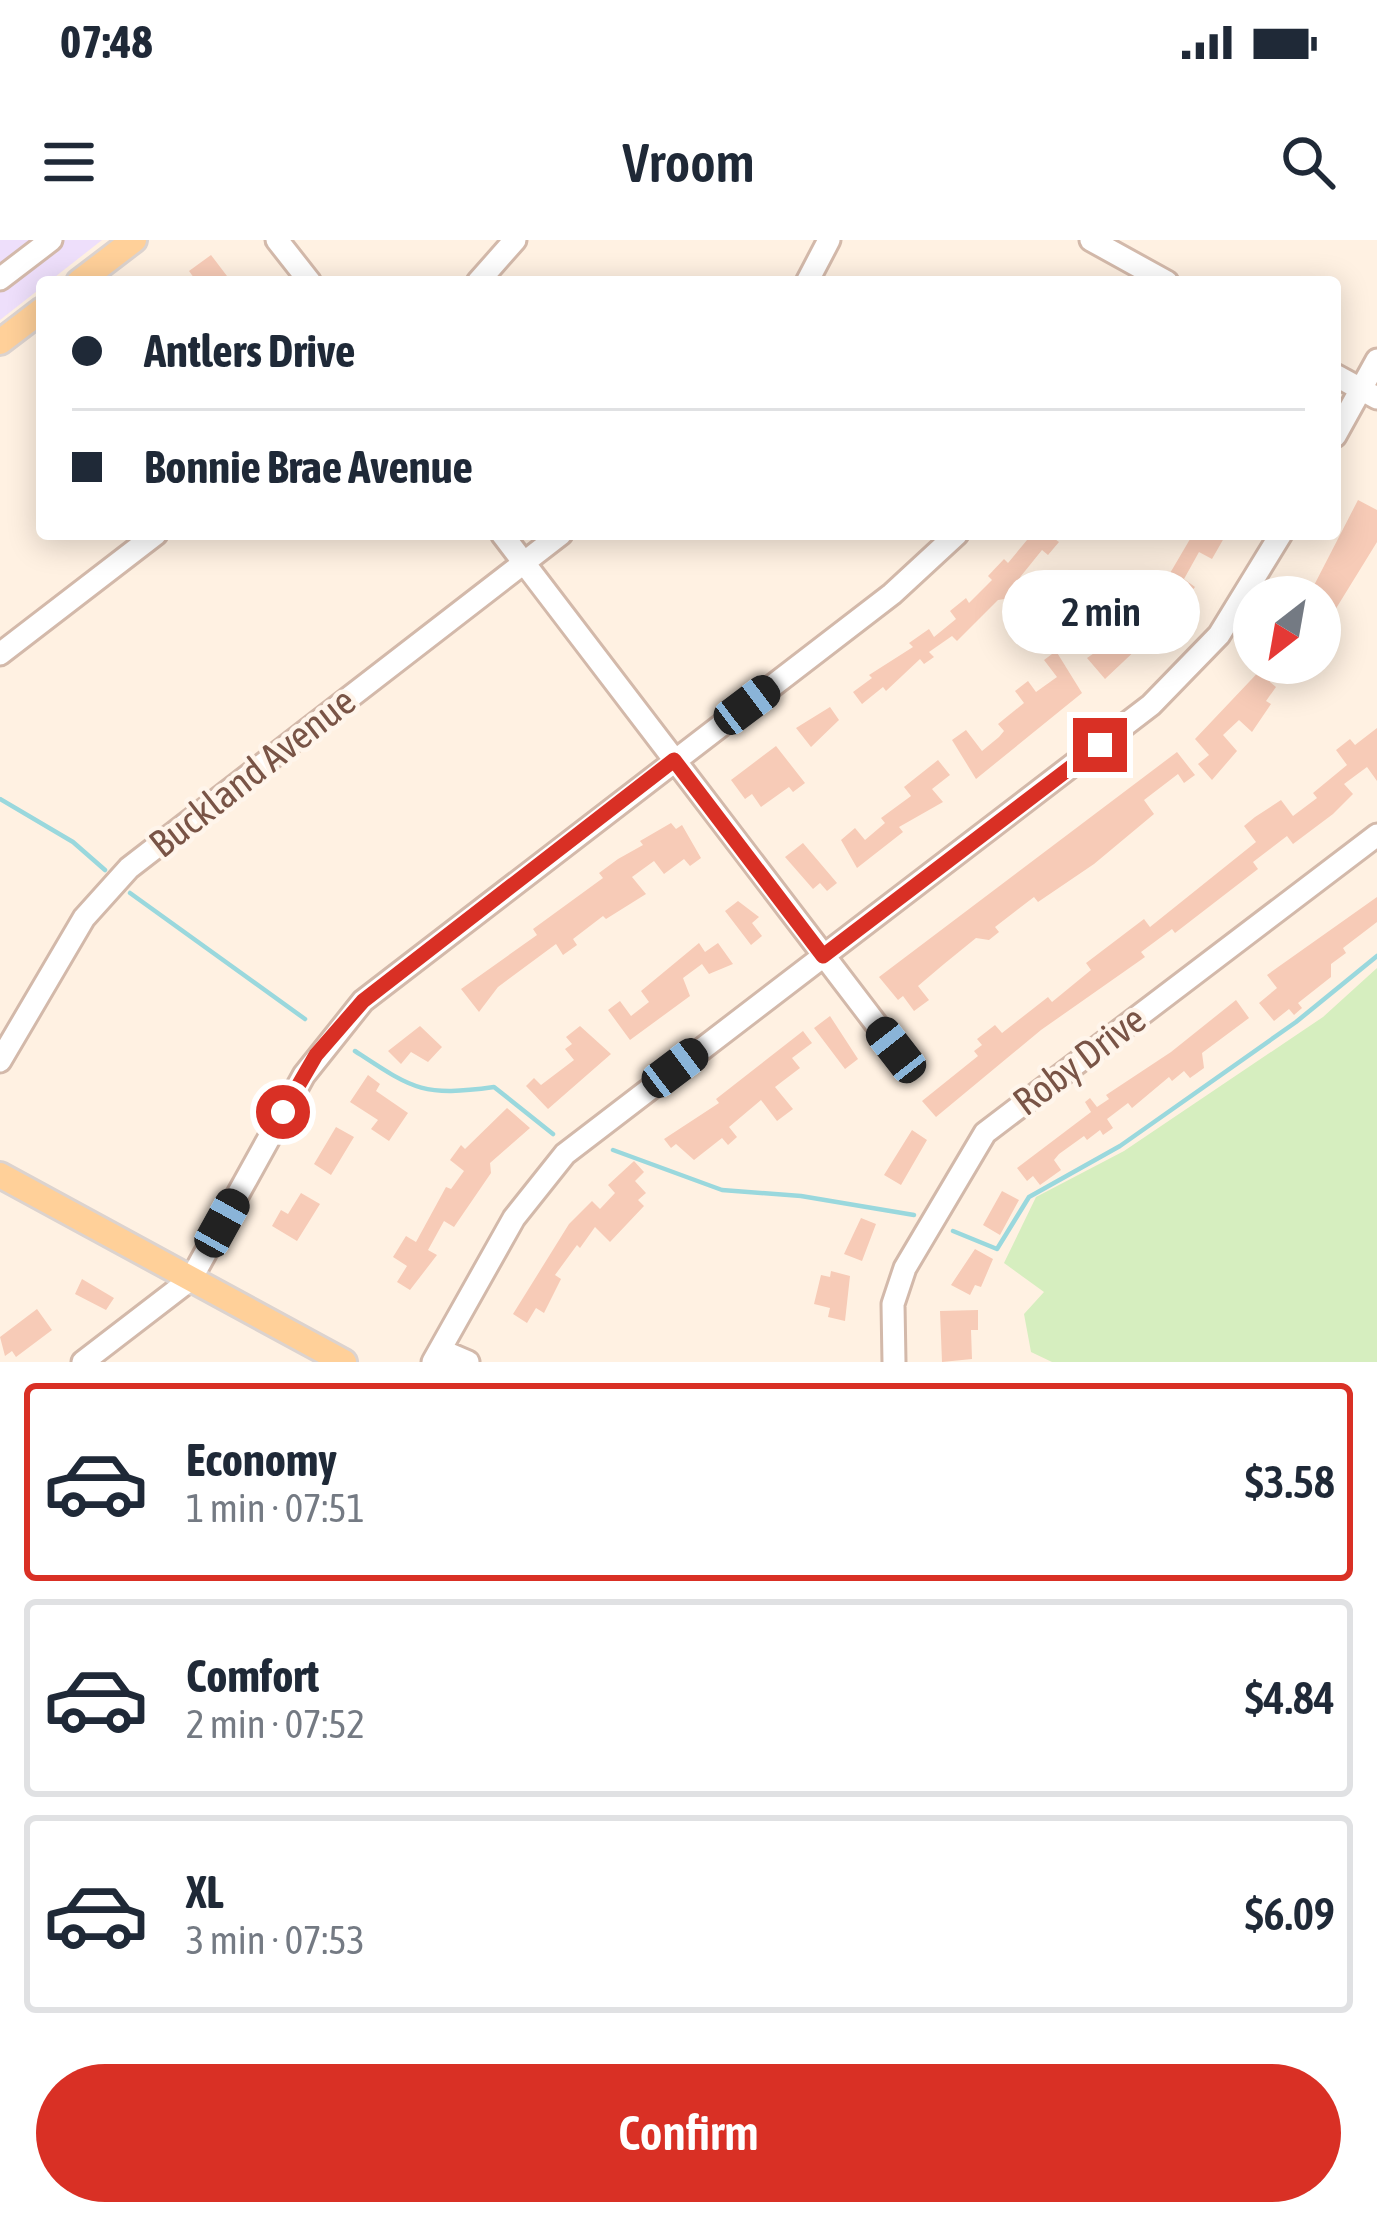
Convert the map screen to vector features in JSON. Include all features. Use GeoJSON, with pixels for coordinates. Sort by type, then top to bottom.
{"type":"FeatureCollection","features":[{"type":"Feature","properties":{"kind":"main road"},"geometry":{"type":"LineString","coordinates":[[87,276],[134,240]]}},
{"type":"Feature","properties":{"kind":"main road"},"geometry":{"type":"LineString","coordinates":[[0,342],[36,315]]}},
{"type":"Feature","properties":{"kind":"main road"},"geometry":{"type":"LineString","coordinates":[[0,1175],[344,1362]]}},
{"type":"Feature","properties":{"kind":"street"},"geometry":{"type":"LineString","coordinates":[[0,279],[51,240]]}},
{"type":"Feature","properties":{"kind":"street"},"geometry":{"type":"LineString","coordinates":[[277,240],[305,276]]}},
{"type":"Feature","properties":{"kind":"street"},"geometry":{"type":"LineString","coordinates":[[483,276],[515,240]]}},
{"type":"Feature","properties":{"kind":"street"},"geometry":{"type":"LineString","coordinates":[[810,276],[829,240]]}},
{"type":"Feature","properties":{"kind":"street"},"geometry":{"type":"LineString","coordinates":[[1091,240],[1156,276]]}},
{"type":"Feature","properties":{"kind":"street"},"geometry":{"type":"LineString","coordinates":[[1115,276],[1125,259]]}},
{"type":"Feature","properties":{"kind":"street"},"geometry":{"type":"LineString","coordinates":[[1341,429],[1369,394],[1377,360]]}},
{"type":"Feature","properties":{"kind":"street"},"geometry":{"type":"LineString","coordinates":[[1341,378],[1369,394]]}},
{"type":"Feature","properties":{"kind":"street"},"geometry":{"type":"LineString","coordinates":[[0,654],[148,540]]}},
{"type":"Feature","properties":{"kind":"street"},"geometry":{"type":"LineString","coordinates":[[507,540],[896,1050]]}},
{"type":"Feature","properties":{"kind":"street","name":"Buckland Avenue"},"geometry":{"type":"LineString","coordinates":[[0,1060],[84,918],[128,868],[553,540]]}},
{"type":"Feature","properties":{"kind":"street"},"geometry":{"type":"LineString","coordinates":[[83,1362],[191,1279],[304,1075],[345,1020],[407,964],[892,594],[950,540]]}},
{"type":"Feature","properties":{"kind":"street"},"geometry":{"type":"LineString","coordinates":[[468,1362],[437,1356],[514,1218],[565,1154],[1151,705],[1219,635],[1277,540]]}},
{"type":"Feature","properties":{"kind":"street","name":"Roby Drive"},"geometry":{"type":"LineString","coordinates":[[894,1362],[892,1304],[905,1268],[985,1133],[1377,835]]}},
{"type":"Feature","properties":{"kind":"shaded area"},"geometry":{"type":"Polygon","coordinates":[[[0,240],[102,240],[56,276],[36,276],[36,292],[0,320],[0,240]]]}},
{"type":"Feature","properties":{"kind":"green space"},"geometry":{"type":"Polygon","coordinates":[[[1377,968],[1377,1362],[1052,1362],[1031,1352],[1024,1314],[1044,1292],[1004,1263],[1036,1197],[1124,1151],[1323,1017],[1377,968]]]}},
{"type":"Feature","properties":{"kind":"building"},"geometry":{"type":"Polygon","coordinates":[[[211,255],[227,276],[193,276],[189,271],[211,255]]]}},
{"type":"Feature","properties":{"kind":"building"},"geometry":{"type":"Polygon","coordinates":[[[1358,500],[1377,510],[1377,542],[1341,600],[1341,576],[1319,576],[1358,500]]]}},
{"type":"Feature","properties":{"kind":"building"},"geometry":{"type":"Polygon","coordinates":[[[1027,540],[1059,542],[1048,555],[1042,550],[1011,598],[998,600],[957,641],[952,636],[929,652],[934,657],[924,664],[920,659],[886,691],[883,687],[862,704],[853,692],[872,678],[869,675],[913,647],[909,643],[929,629],[934,637],[956,619],[950,611],[966,598],[969,603],[992,580],[988,576],[1004,559],[1008,563],[1027,540]]]}},
{"type":"Feature","properties":{"kind":"building"},"geometry":{"type":"Polygon","coordinates":[[[1189,540],[1223,540],[1212,559],[1199,552],[1184,579],[1195,587],[1181,605],[1174,600],[1155,624],[1159,628],[1105,679],[1087,658],[1133,626],[1135,620],[1125,610],[1133,602],[1139,609],[1162,577],[1166,580],[1189,540]]]}},
{"type":"Feature","properties":{"kind":"building"},"geometry":{"type":"Polygon","coordinates":[[[1056,651],[1082,693],[976,779],[952,740],[966,730],[982,751],[999,737],[1004,731],[998,724],[1024,703],[1015,691],[1028,681],[1036,692],[1057,677],[1044,660],[1056,651]]]}},
{"type":"Feature","properties":{"kind":"building"},"geometry":{"type":"Polygon","coordinates":[[[1247,684],[1276,687],[1252,732],[1239,720],[1223,735],[1237,751],[1212,780],[1198,764],[1209,755],[1195,739],[1247,684]]]}},
{"type":"Feature","properties":{"kind":"building"},"geometry":{"type":"Polygon","coordinates":[[[830,707],[839,720],[811,747],[796,728],[830,707]]]}},
{"type":"Feature","properties":{"kind":"building"},"geometry":{"type":"Polygon","coordinates":[[[1377,728],[1377,781],[1367,767],[1344,784],[1353,794],[1333,814],[1293,844],[1287,836],[1253,862],[1258,869],[1175,933],[1172,929],[1141,952],[1145,957],[1041,1030],[936,1117],[922,1101],[978,1056],[974,1051],[982,1045],[977,1039],[995,1025],[1002,1033],[1048,997],[1052,1002],[1091,970],[1086,963],[1144,919],[1150,927],[1256,842],[1244,826],[1255,817],[1281,800],[1293,816],[1317,798],[1313,793],[1347,765],[1336,750],[1350,739],[1355,745],[1377,728]]]}},
{"type":"Feature","properties":{"kind":"building"},"geometry":{"type":"Polygon","coordinates":[[[776,746],[805,783],[793,792],[789,787],[761,807],[752,794],[745,799],[731,780],[776,746]]]}},
{"type":"Feature","properties":{"kind":"building"},"geometry":{"type":"Polygon","coordinates":[[[1177,752],[1195,775],[1184,783],[1178,774],[1144,800],[1154,814],[1094,864],[1038,902],[1034,897],[995,927],[999,932],[989,940],[976,938],[944,964],[918,986],[929,1000],[914,1011],[879,977],[1177,752]]]}},
{"type":"Feature","properties":{"kind":"building"},"geometry":{"type":"Polygon","coordinates":[[[938,760],[950,775],[932,789],[943,802],[899,827],[903,832],[857,868],[841,840],[855,828],[865,840],[885,823],[881,818],[911,796],[904,787],[938,760]]]}},
{"type":"Feature","properties":{"kind":"building"},"geometry":{"type":"Polygon","coordinates":[[[671,823],[676,829],[682,825],[701,858],[690,866],[684,859],[664,874],[654,861],[632,877],[646,894],[606,919],[603,916],[573,939],[577,945],[563,955],[556,944],[498,987],[479,1012],[461,989],[537,935],[533,929],[603,878],[599,873],[671,823]]]}},
{"type":"Feature","properties":{"kind":"building"},"geometry":{"type":"Polygon","coordinates":[[[803,843],[837,883],[827,891],[820,883],[813,889],[785,857],[803,843]]]}},
{"type":"Feature","properties":{"kind":"building"},"geometry":{"type":"Polygon","coordinates":[[[1377,897],[1377,922],[1343,948],[1346,953],[1331,964],[1331,977],[1298,1003],[1302,1008],[1294,1015],[1289,1009],[1274,1021],[1259,1003],[1277,988],[1267,975],[1377,897]]]}},
{"type":"Feature","properties":{"kind":"building"},"geometry":{"type":"Polygon","coordinates":[[[738,901],[759,917],[752,923],[762,936],[751,945],[725,911],[738,901]]]}},
{"type":"Feature","properties":{"kind":"building"},"geometry":{"type":"Polygon","coordinates":[[[699,943],[705,952],[718,943],[733,964],[709,974],[702,964],[683,978],[690,996],[630,1040],[608,1010],[620,1001],[631,1016],[649,1002],[641,991],[699,943]]]}},
{"type":"Feature","properties":{"kind":"building"},"geometry":{"type":"Polygon","coordinates":[[[1236,1000],[1249,1018],[1202,1053],[1204,1068],[1190,1078],[1184,1071],[1172,1081],[1169,1077],[1132,1108],[1128,1103],[1107,1119],[1113,1128],[1103,1135],[1100,1130],[1087,1140],[1084,1136],[1059,1154],[1054,1160],[1061,1170],[1040,1185],[1033,1176],[1027,1181],[1017,1168],[1091,1112],[1085,1102],[1090,1098],[1097,1107],[1109,1099],[1106,1095],[1171,1052],[1236,1000]]]}},
{"type":"Feature","properties":{"kind":"building"},"geometry":{"type":"Polygon","coordinates":[[[830,1016],[858,1059],[845,1069],[814,1028],[830,1016]]]}},
{"type":"Feature","properties":{"kind":"building"},"geometry":{"type":"Polygon","coordinates":[[[420,1026],[442,1047],[428,1062],[411,1052],[401,1064],[388,1051],[420,1026]]]}},
{"type":"Feature","properties":{"kind":"building"},"geometry":{"type":"Polygon","coordinates":[[[580,1026],[611,1054],[548,1109],[526,1086],[534,1078],[541,1085],[574,1060],[565,1049],[572,1044],[566,1037],[580,1026]]]}},
{"type":"Feature","properties":{"kind":"building"},"geometry":{"type":"Polygon","coordinates":[[[803,1031],[812,1043],[792,1058],[800,1068],[775,1087],[793,1109],[777,1121],[761,1100],[729,1127],[737,1137],[728,1145],[722,1138],[694,1160],[676,1144],[671,1148],[664,1139],[719,1103],[716,1099],[803,1031]]]}},
{"type":"Feature","properties":{"kind":"building"},"geometry":{"type":"Polygon","coordinates":[[[368,1075],[380,1084],[376,1091],[408,1113],[389,1141],[371,1129],[378,1120],[350,1102],[368,1075]]]}},
{"type":"Feature","properties":{"kind":"building"},"geometry":{"type":"Polygon","coordinates":[[[507,1108],[530,1128],[490,1163],[491,1173],[454,1227],[444,1221],[428,1250],[437,1255],[410,1290],[397,1282],[407,1266],[393,1257],[406,1236],[416,1242],[446,1187],[451,1189],[464,1171],[450,1160],[461,1145],[465,1149],[507,1108]]]}},
{"type":"Feature","properties":{"kind":"building"},"geometry":{"type":"Polygon","coordinates":[[[336,1127],[354,1137],[331,1175],[314,1164],[336,1127]]]}},
{"type":"Feature","properties":{"kind":"building"},"geometry":{"type":"Polygon","coordinates":[[[912,1130],[927,1140],[901,1185],[884,1175],[912,1130]]]}},
{"type":"Feature","properties":{"kind":"building"},"geometry":{"type":"Polygon","coordinates":[[[634,1161],[644,1172],[635,1181],[646,1193],[638,1200],[644,1206],[610,1242],[595,1227],[580,1248],[577,1245],[555,1275],[561,1279],[544,1313],[536,1308],[527,1323],[513,1314],[569,1224],[592,1201],[600,1209],[615,1193],[608,1185],[634,1161]]]}},
{"type":"Feature","properties":{"kind":"building"},"geometry":{"type":"Polygon","coordinates":[[[1002,1191],[1019,1200],[1000,1235],[983,1225],[1002,1191]]]}},
{"type":"Feature","properties":{"kind":"building"},"geometry":{"type":"Polygon","coordinates":[[[301,1193],[320,1204],[297,1241],[272,1226],[281,1210],[288,1214],[301,1193]]]}},
{"type":"Feature","properties":{"kind":"building"},"geometry":{"type":"Polygon","coordinates":[[[861,1218],[876,1224],[862,1261],[844,1254],[861,1218]]]}},
{"type":"Feature","properties":{"kind":"building"},"geometry":{"type":"Polygon","coordinates":[[[975,1249],[993,1259],[981,1287],[975,1285],[970,1295],[951,1285],[975,1249]]]}},
{"type":"Feature","properties":{"kind":"building"},"geometry":{"type":"Polygon","coordinates":[[[831,1271],[850,1276],[845,1321],[828,1317],[830,1308],[814,1304],[821,1275],[830,1277],[831,1271]]]}},
{"type":"Feature","properties":{"kind":"building"},"geometry":{"type":"Polygon","coordinates":[[[82,1279],[114,1298],[106,1310],[75,1294],[82,1279]]]}},
{"type":"Feature","properties":{"kind":"building"},"geometry":{"type":"Polygon","coordinates":[[[37,1309],[52,1330],[16,1357],[12,1351],[5,1356],[0,1337],[37,1309]]]}},
{"type":"Feature","properties":{"kind":"building"},"geometry":{"type":"Polygon","coordinates":[[[978,1310],[978,1330],[971,1330],[972,1359],[942,1362],[940,1311],[978,1310]]]}},
{"type":"Feature","properties":{"kind":"waterway"},"geometry":{"type":"LineString","coordinates":[[0,799],[73,842],[105,870]]}},
{"type":"Feature","properties":{"kind":"waterway"},"geometry":{"type":"LineString","coordinates":[[130,893],[305,1019]]}},
{"type":"Feature","properties":{"kind":"waterway"},"geometry":{"type":"LineString","coordinates":[[953,1231],[997,1249],[1029,1197],[1120,1146],[1296,1022],[1377,956]]}},
{"type":"Feature","properties":{"kind":"waterway"},"geometry":{"type":"LineString","coordinates":[[355,1051],[419,1087],[450,1091],[494,1087],[553,1134]]}},
{"type":"Feature","properties":{"kind":"waterway"},"geometry":{"type":"LineString","coordinates":[[613,1150],[722,1190],[801,1196],[914,1215]]}},
{"type":"Feature","properties":{"kind":"route"},"geometry":{"type":"LineString","coordinates":[[283,1112],[316,1055],[363,1001],[674,760],[823,956],[1100,745]]}}]}
